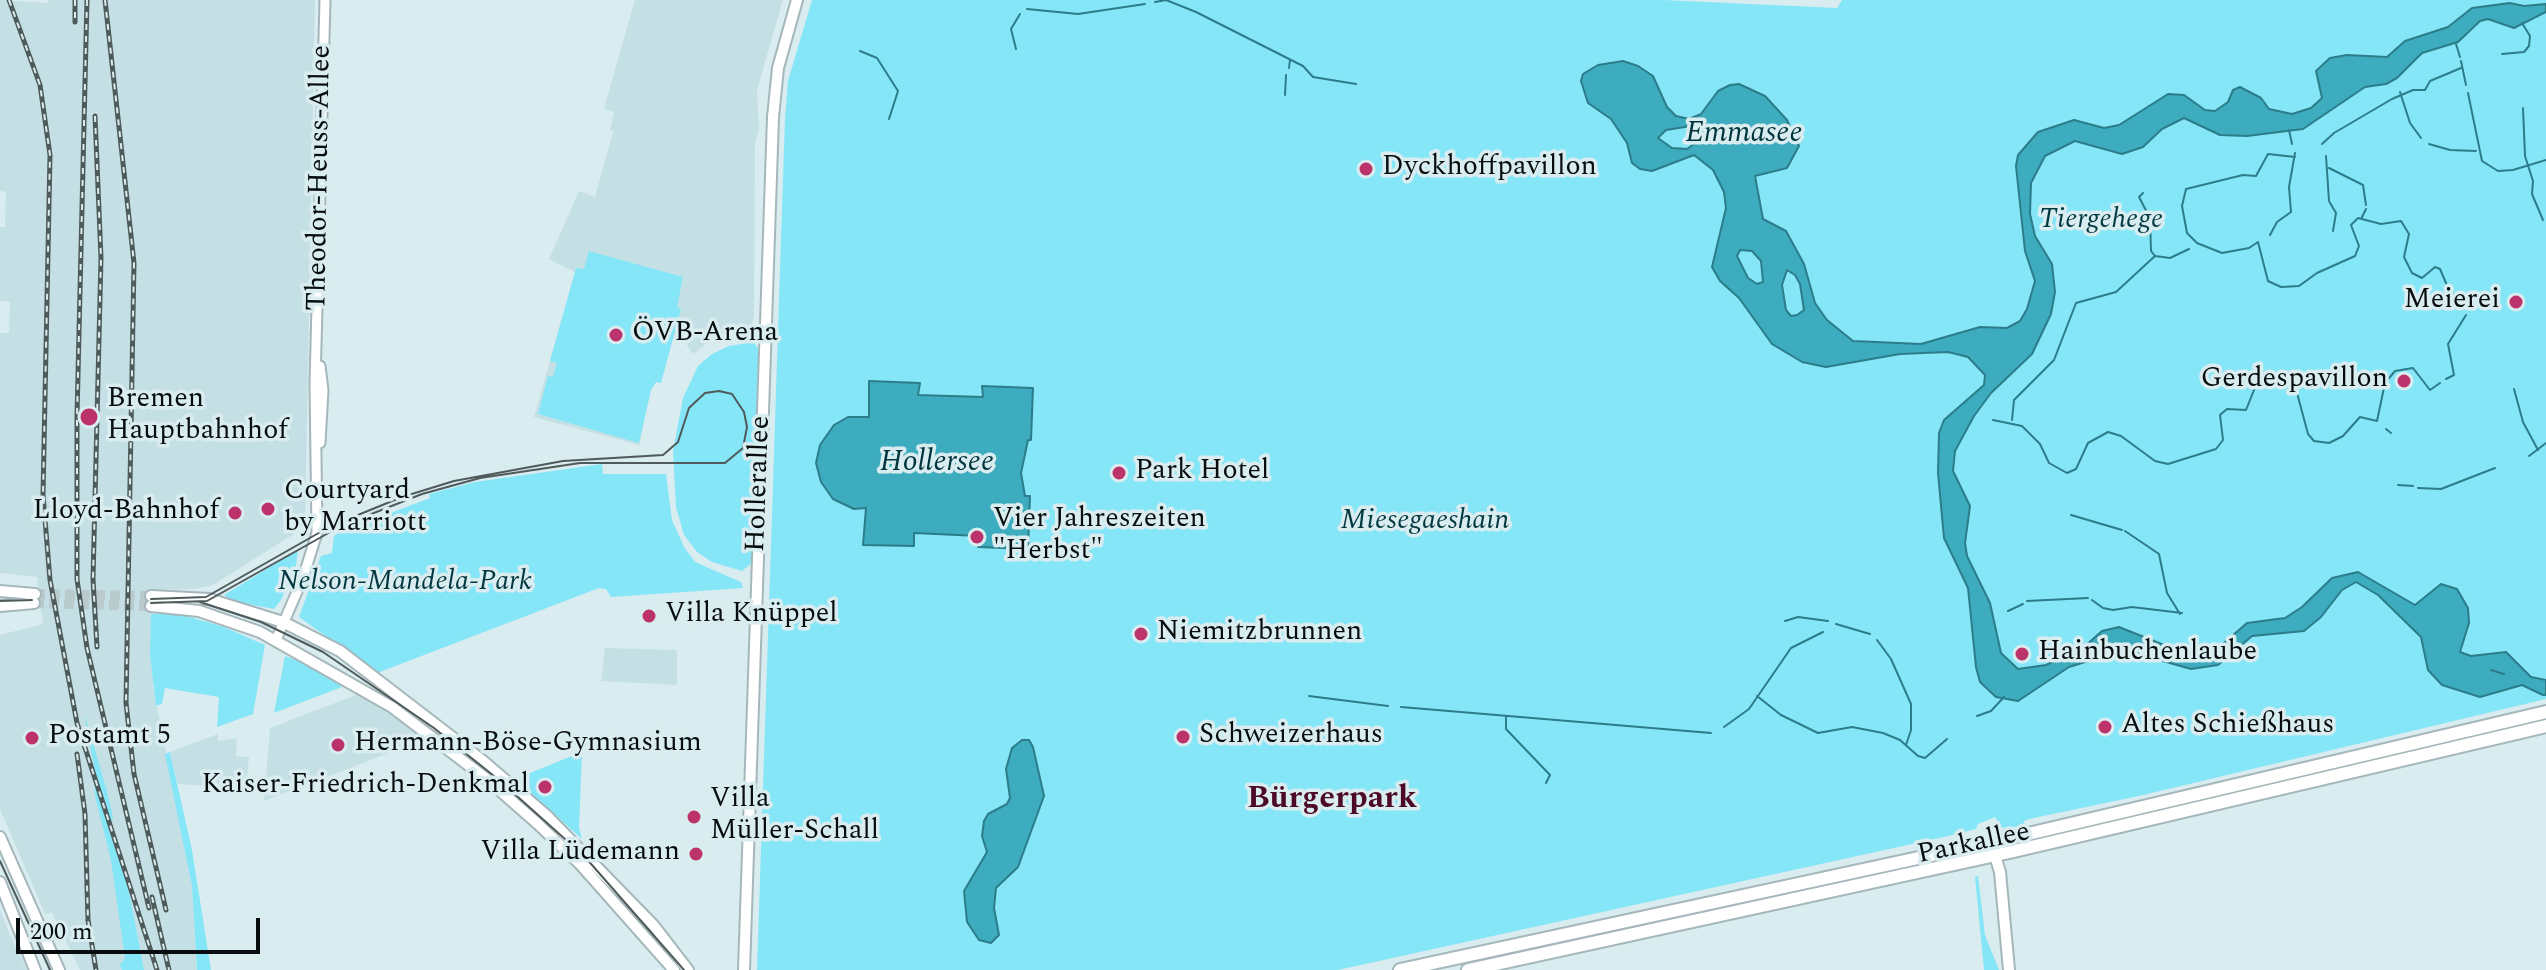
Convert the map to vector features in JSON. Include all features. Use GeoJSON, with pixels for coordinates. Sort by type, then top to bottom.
{"type":"FeatureCollection","features":[{"type":"Feature","properties":{"kind":"main road","name":"Hollerallee"},"geometry":{"type":"LineString","coordinates":[[744,970],[773,126],[778,68],[797,0]]}},
{"type":"Feature","properties":{"kind":"main road"},"geometry":{"type":"LineString","coordinates":[[0,591],[35,598],[0,606]]}},
{"type":"Feature","properties":{"kind":"main road"},"geometry":{"type":"LineString","coordinates":[[674,970],[581,865],[488,780],[382,700],[276,640],[199,611],[151,601],[209,599],[283,622],[340,651],[492,768],[586,854],[654,926],[688,970]]}},
{"type":"Feature","properties":{"kind":"main road","name":"Parkallee"},"geometry":{"type":"LineString","coordinates":[[1993,849],[2546,712]]}},
{"type":"Feature","properties":{"kind":"main road","name":"Parkallee"},"geometry":{"type":"LineString","coordinates":[[1400,970],[1582,938],[2546,726]]}},
{"type":"Feature","properties":{"kind":"main road"},"geometry":{"type":"LineString","coordinates":[[0,837],[59,970]]}},
{"type":"Feature","properties":{"kind":"main road"},"geometry":{"type":"LineString","coordinates":[[1993,849],[2009,970]]}},
{"type":"Feature","properties":{"kind":"main road"},"geometry":{"type":"LineString","coordinates":[[0,882],[35,970]]}},
{"type":"Feature","properties":{"kind":"main road","name":"Parkallee"},"geometry":{"type":"LineString","coordinates":[[1468,970],[1582,938]]}},
{"type":"Feature","properties":{"kind":"street","name":"Theodor-Heuss-Allee"},"geometry":{"type":"LineString","coordinates":[[283,622],[317,535],[318,450],[323,431],[323,390],[318,355],[325,0]]}},
{"type":"Feature","properties":{"kind":"street"},"geometry":{"type":"LineString","coordinates":[[276,640],[283,622]]}},
{"type":"Feature","properties":{"kind":"shaded area"},"geometry":{"type":"Polygon","coordinates":[[[0,0],[48,3],[49,0],[315,0],[305,522],[294,534],[213,585],[196,589],[151,590],[153,686],[192,886],[197,970],[80,970],[52,913],[45,914],[0,809],[0,635],[43,624],[37,577],[0,573],[0,333],[9,333],[10,302],[0,301],[0,227],[5,227],[6,192],[0,191],[0,0]]]}},
{"type":"Feature","properties":{"kind":"shaded area"},"geometry":{"type":"Polygon","coordinates":[[[635,0],[783,0],[757,90],[759,129],[755,144],[754,318],[751,326],[711,340],[693,354],[681,336],[678,344],[673,339],[661,383],[656,382],[651,390],[639,445],[534,417],[575,272],[549,259],[579,191],[595,197],[613,132],[610,130],[614,112],[604,109],[635,0]]]}},
{"type":"Feature","properties":{"kind":"shaded area"},"geometry":{"type":"Polygon","coordinates":[[[605,648],[677,650],[677,685],[601,681],[605,648]]]}},
{"type":"Feature","properties":{"kind":"shaded area","name":"Hermann-Böse-Gymnasium"},"geometry":{"type":"Polygon","coordinates":[[[361,693],[419,734],[412,744],[264,801],[270,728],[361,693]]]}},
{"type":"Feature","properties":{"kind":"shaded area"},"geometry":{"type":"Polygon","coordinates":[[[218,734],[218,741],[237,738],[236,756],[249,757],[246,789],[178,784],[170,752],[218,734]]]}},
{"type":"Feature","properties":{"kind":"shaded area"},"geometry":{"type":"Polygon","coordinates":[[[0,909],[9,933],[27,970],[0,970],[0,909]]]}},
{"type":"Feature","properties":{"kind":"green space","name":"Bürgerpark"},"geometry":{"type":"Polygon","coordinates":[[[812,0],[1664,0],[1837,8],[1842,0],[2546,0],[2546,699],[2139,796],[2029,819],[2024,821],[2025,826],[2001,828],[1995,817],[1978,824],[1976,829],[1953,835],[1338,970],[757,970],[785,118],[788,81],[812,0]]]}},
{"type":"Feature","properties":{"kind":"green space","name":"ÖVB-Arena"},"geometry":{"type":"Polygon","coordinates":[[[589,251],[683,277],[677,307],[681,309],[661,383],[656,382],[651,390],[639,443],[538,414],[548,376],[553,377],[557,363],[550,361],[576,268],[584,269],[589,251]]]}},
{"type":"Feature","properties":{"kind":"green space"},"geometry":{"type":"Polygon","coordinates":[[[754,342],[760,352],[752,563],[742,571],[712,562],[697,552],[684,535],[676,507],[673,451],[683,398],[698,366],[712,354],[729,346],[754,342]]]}},
{"type":"Feature","properties":{"kind":"green space","name":"Nelson-Mandela-Park"},"geometry":{"type":"Polygon","coordinates":[[[602,464],[603,474],[666,474],[672,520],[684,547],[695,562],[741,582],[743,588],[611,597],[606,589],[599,588],[377,673],[299,617],[321,556],[332,553],[334,536],[338,533],[430,498],[429,494],[475,482],[602,464]]]}},
{"type":"Feature","properties":{"kind":"green space"},"geometry":{"type":"Polygon","coordinates":[[[298,550],[296,566],[274,609],[236,602],[224,595],[298,550]]]}},
{"type":"Feature","properties":{"kind":"green space"},"geometry":{"type":"Polygon","coordinates":[[[176,613],[224,627],[265,645],[253,714],[217,727],[219,697],[165,688],[162,704],[156,706],[150,655],[151,614],[176,613]]]}},
{"type":"Feature","properties":{"kind":"green space"},"geometry":{"type":"Polygon","coordinates":[[[285,656],[314,667],[347,685],[274,713],[285,656]]]}},
{"type":"Feature","properties":{"kind":"green space"},"geometry":{"type":"Polygon","coordinates":[[[84,712],[107,791],[113,817],[109,830],[128,887],[144,970],[122,970],[120,965],[125,958],[111,860],[95,796],[94,767],[84,712]]]}},
{"type":"Feature","properties":{"kind":"green space"},"geometry":{"type":"Polygon","coordinates":[[[170,752],[192,850],[211,970],[197,970],[192,886],[165,754],[170,752]]]}},
{"type":"Feature","properties":{"kind":"green space"},"geometry":{"type":"Polygon","coordinates":[[[582,752],[579,828],[582,839],[515,779],[582,752]]]}},
{"type":"Feature","properties":{"kind":"green space"},"geometry":{"type":"Polygon","coordinates":[[[1978,876],[1985,935],[1999,970],[1984,970],[1975,877],[1978,876]]]}},
{"type":"Feature","properties":{"kind":"water","name":"Emmasee"},"geometry":{"type":"Polygon","coordinates":[[[2510,3],[2524,6],[2546,4],[2546,12],[2514,28],[2488,19],[2480,21],[2458,42],[2422,53],[2397,78],[2386,84],[2365,87],[2303,129],[2247,136],[2220,135],[2184,118],[2162,129],[2143,147],[2122,154],[2075,141],[2045,156],[2031,183],[2030,214],[2035,236],[2052,264],[2055,292],[2051,314],[2032,354],[1991,393],[1974,416],[1955,451],[1953,471],[1970,506],[1965,543],[1967,556],[1990,603],[2001,653],[2018,669],[2046,665],[2084,647],[2102,631],[2119,627],[2189,655],[2210,655],[2247,623],[2285,618],[2302,607],[2332,578],[2358,572],[2415,605],[2441,584],[2457,589],[2468,608],[2469,623],[2460,652],[2471,656],[2506,652],[2531,677],[2546,680],[2546,695],[2522,685],[2480,697],[2442,685],[2428,670],[2421,637],[2378,595],[2356,582],[2342,590],[2321,617],[2304,631],[2252,636],[2218,665],[2191,669],[2124,650],[2069,667],[2018,701],[1996,697],[1980,682],[1976,667],[1968,588],[1944,538],[1938,473],[1939,433],[1944,420],[1984,385],[1985,375],[1968,357],[1948,352],[1900,354],[1826,367],[1802,362],[1772,344],[1712,267],[1726,208],[1724,192],[1713,170],[1694,155],[1652,171],[1640,169],[1632,163],[1627,143],[1611,119],[1588,103],[1581,81],[1583,74],[1598,65],[1623,61],[1638,66],[1653,76],[1667,107],[1676,116],[1689,119],[1701,114],[1718,91],[1730,85],[1739,84],[1765,96],[1787,120],[1799,146],[1787,168],[1755,176],[1763,219],[1786,231],[1804,264],[1815,303],[1827,320],[1853,341],[1921,344],[1980,327],[2007,328],[2020,321],[2027,309],[2035,281],[2025,251],[2016,166],[2018,155],[2038,132],[2074,120],[2104,128],[2119,125],[2168,94],[2184,95],[2205,110],[2215,111],[2228,102],[2233,90],[2240,87],[2261,98],[2269,109],[2292,114],[2311,108],[2322,98],[2316,71],[2330,58],[2347,55],[2387,57],[2405,41],[2448,27],[2472,8],[2510,3]],[[1691,126],[1666,130],[1658,138],[1672,148],[1687,149],[1701,139],[1701,134],[1691,126]],[[1740,250],[1737,256],[1748,278],[1757,284],[1763,282],[1761,261],[1752,251],[1740,250]],[[1787,270],[1782,285],[1786,310],[1791,316],[1797,315],[1804,310],[1800,284],[1795,275],[1787,270]]]}},
{"type":"Feature","properties":{"kind":"water","name":"Hollersee"},"geometry":{"type":"Polygon","coordinates":[[[869,381],[920,383],[918,395],[983,397],[982,386],[1033,388],[1031,440],[1028,440],[1021,473],[1025,496],[1030,496],[1028,549],[978,547],[979,536],[914,533],[914,546],[863,545],[866,508],[854,509],[833,499],[821,482],[816,463],[820,445],[834,425],[848,417],[869,417],[869,381]]]}},
{"type":"Feature","properties":{"kind":"water"},"geometry":{"type":"Polygon","coordinates":[[[1022,740],[1029,740],[1033,747],[1044,796],[1018,867],[996,888],[994,908],[999,935],[991,943],[979,940],[967,922],[964,891],[987,852],[982,836],[984,821],[988,814],[1007,804],[1010,798],[1006,769],[1012,748],[1022,740]]]}},
{"type":"Feature","properties":{"kind":"waterway"},"geometry":{"type":"LineString","coordinates":[[1155,2],[1166,0],[1196,12],[1303,66],[1313,77],[1356,84]]}},
{"type":"Feature","properties":{"kind":"waterway"},"geometry":{"type":"LineString","coordinates":[[1027,9],[1078,14],[1145,4]]}},
{"type":"Feature","properties":{"kind":"waterway"},"geometry":{"type":"LineString","coordinates":[[1016,49],[1011,29],[1020,14]]}},
{"type":"Feature","properties":{"kind":"waterway"},"geometry":{"type":"LineString","coordinates":[[2502,54],[2524,52],[2529,46],[2530,36],[2522,23]]}},
{"type":"Feature","properties":{"kind":"waterway"},"geometry":{"type":"LineString","coordinates":[[2456,44],[2460,57]]}},
{"type":"Feature","properties":{"kind":"waterway"},"geometry":{"type":"LineString","coordinates":[[860,51],[877,58],[898,91],[889,119]]}},
{"type":"Feature","properties":{"kind":"waterway"},"geometry":{"type":"LineString","coordinates":[[1289,68],[1290,60]]}},
{"type":"Feature","properties":{"kind":"waterway"},"geometry":{"type":"LineString","coordinates":[[2461,61],[2466,85]]}},
{"type":"Feature","properties":{"kind":"waterway"},"geometry":{"type":"LineString","coordinates":[[2322,144],[2334,133],[2392,99],[2413,90],[2425,90],[2430,81],[2461,68]]}},
{"type":"Feature","properties":{"kind":"waterway"},"geometry":{"type":"LineString","coordinates":[[1285,95],[1286,75]]}},
{"type":"Feature","properties":{"kind":"waterway"},"geometry":{"type":"LineString","coordinates":[[2400,92],[2410,123],[2421,138]]}},
{"type":"Feature","properties":{"kind":"waterway"},"geometry":{"type":"LineString","coordinates":[[2468,93],[2482,161],[2498,171],[2546,160]]}},
{"type":"Feature","properties":{"kind":"waterway"},"geometry":{"type":"LineString","coordinates":[[2523,108],[2525,156],[2533,181],[2532,194],[2543,220]]}},
{"type":"Feature","properties":{"kind":"waterway"},"geometry":{"type":"LineString","coordinates":[[2289,130],[2292,144]]}},
{"type":"Feature","properties":{"kind":"waterway"},"geometry":{"type":"LineString","coordinates":[[2429,144],[2450,150],[2476,151]]}},
{"type":"Feature","properties":{"kind":"waterway"},"geometry":{"type":"LineString","coordinates":[[2270,235],[2277,222],[2291,212],[2289,187],[2295,153]]}},
{"type":"Feature","properties":{"kind":"waterway"},"geometry":{"type":"LineString","coordinates":[[2295,157],[2268,154],[2256,176],[2243,175],[2186,189],[2182,206],[2187,233],[2197,243],[2222,253],[2249,248],[2258,242],[2268,281],[2281,287],[2299,286],[2317,273],[2355,256],[2359,246],[2351,225],[2358,218],[2381,224],[2401,221],[2409,234],[2404,257],[2412,273],[2422,278],[2435,267],[2440,269],[2449,290],[2464,305]]}},
{"type":"Feature","properties":{"kind":"waterway"},"geometry":{"type":"LineString","coordinates":[[2326,156],[2329,201],[2336,213],[2333,231]]}},
{"type":"Feature","properties":{"kind":"waterway"},"geometry":{"type":"LineString","coordinates":[[2329,168],[2363,185],[2366,205]]}},
{"type":"Feature","properties":{"kind":"waterway"},"geometry":{"type":"LineString","coordinates":[[2143,193],[2139,197],[2150,218],[2151,251],[2155,256]]}},
{"type":"Feature","properties":{"kind":"waterway"},"geometry":{"type":"LineString","coordinates":[[2362,217],[2366,209]]}},
{"type":"Feature","properties":{"kind":"waterway"},"geometry":{"type":"LineString","coordinates":[[2012,420],[2014,400],[2054,360],[2076,303],[2116,292],[2155,256],[2170,258],[2189,249]]}},
{"type":"Feature","properties":{"kind":"waterway"},"geometry":{"type":"LineString","coordinates":[[2446,379],[2454,375],[2448,344],[2466,315]]}},
{"type":"Feature","properties":{"kind":"waterway"},"geometry":{"type":"LineString","coordinates":[[1993,420],[2022,426],[2040,444],[2049,463],[2067,473],[2076,469],[2088,443],[2108,432],[2121,436],[2155,461],[2168,464],[2216,449],[2223,440],[2220,415],[2227,409],[2246,410],[2256,385],[2274,374],[2293,378],[2308,434],[2314,441],[2329,443],[2343,436],[2360,417],[2377,421],[2385,383],[2395,371],[2413,368],[2430,390],[2440,383]]}},
{"type":"Feature","properties":{"kind":"waterway"},"geometry":{"type":"LineString","coordinates":[[2514,389],[2523,422],[2538,450]]}},
{"type":"Feature","properties":{"kind":"waterway"},"geometry":{"type":"LineString","coordinates":[[2386,429],[2391,433]]}},
{"type":"Feature","properties":{"kind":"waterway"},"geometry":{"type":"LineString","coordinates":[[2529,456],[2546,443]]}},
{"type":"Feature","properties":{"kind":"waterway"},"geometry":{"type":"LineString","coordinates":[[2418,488],[2441,489],[2495,468]]}},
{"type":"Feature","properties":{"kind":"waterway"},"geometry":{"type":"LineString","coordinates":[[2398,485],[2413,486]]}},
{"type":"Feature","properties":{"kind":"waterway"},"geometry":{"type":"LineString","coordinates":[[2071,515],[2122,530]]}},
{"type":"Feature","properties":{"kind":"waterway"},"geometry":{"type":"LineString","coordinates":[[2125,531],[2159,554],[2167,593],[2180,614]]}},
{"type":"Feature","properties":{"kind":"waterway"},"geometry":{"type":"LineString","coordinates":[[2027,601],[2088,598]]}},
{"type":"Feature","properties":{"kind":"waterway"},"geometry":{"type":"LineString","coordinates":[[2092,600],[2103,608],[2113,610],[2132,607],[2182,613]]}},
{"type":"Feature","properties":{"kind":"waterway"},"geometry":{"type":"LineString","coordinates":[[2008,611],[2023,604]]}},
{"type":"Feature","properties":{"kind":"waterway"},"geometry":{"type":"LineString","coordinates":[[1785,621],[1798,617],[1828,621]]}},
{"type":"Feature","properties":{"kind":"waterway"},"geometry":{"type":"LineString","coordinates":[[1836,624],[1870,634]]}},
{"type":"Feature","properties":{"kind":"waterway"},"geometry":{"type":"LineString","coordinates":[[1724,727],[1749,709],[1791,648],[1823,632]]}},
{"type":"Feature","properties":{"kind":"waterway"},"geometry":{"type":"LineString","coordinates":[[1877,640],[1891,659],[1911,704],[1911,730],[1906,745]]}},
{"type":"Feature","properties":{"kind":"waterway"},"geometry":{"type":"LineString","coordinates":[[2491,670],[2504,674]]}},
{"type":"Feature","properties":{"kind":"waterway"},"geometry":{"type":"LineString","coordinates":[[1309,696],[1388,706]]}},
{"type":"Feature","properties":{"kind":"waterway"},"geometry":{"type":"LineString","coordinates":[[1757,696],[1781,715],[1818,733],[1852,727],[1883,733],[1900,740],[1918,756],[1925,758],[1947,739]]}},
{"type":"Feature","properties":{"kind":"waterway"},"geometry":{"type":"LineString","coordinates":[[1977,716],[1991,711],[2004,697]]}},
{"type":"Feature","properties":{"kind":"waterway"},"geometry":{"type":"LineString","coordinates":[[1401,707],[1711,733]]}},
{"type":"Feature","properties":{"kind":"waterway"},"geometry":{"type":"LineString","coordinates":[[1506,716],[1506,729],[1550,775],[1546,783]]}},
{"type":"Feature","properties":{"kind":"tunnel"},"geometry":{"type":"LineString","coordinates":[[35,594],[151,596]]}},
{"type":"Feature","properties":{"kind":"tunnel"},"geometry":{"type":"LineString","coordinates":[[34,603],[151,606]]}},
{"type":"Feature","properties":{"kind":"tram line"},"geometry":{"type":"LineString","coordinates":[[151,599],[206,597],[331,526],[402,497],[454,481],[563,461],[663,455],[678,442],[689,408],[705,393],[719,391],[732,394],[744,412],[747,427],[743,448],[725,463],[580,463],[480,478],[422,494],[341,526],[207,601],[151,603]]}},
{"type":"Feature","properties":{"kind":"tram line"},"geometry":{"type":"LineString","coordinates":[[0,601],[32,600]]}},
{"type":"Feature","properties":{"kind":"tram line"},"geometry":{"type":"LineString","coordinates":[[200,602],[261,622],[323,652],[434,728],[499,780],[585,857],[684,970]]}},
{"type":"Feature","properties":{"kind":"tram line"},"geometry":{"type":"LineString","coordinates":[[0,861],[50,970]]}},
{"type":"Feature","properties":{"kind":"railway"},"geometry":{"type":"LineString","coordinates":[[9,0],[40,85],[50,155],[43,495],[50,580],[77,723],[157,970]]}},
{"type":"Feature","properties":{"kind":"railway"},"geometry":{"type":"LineString","coordinates":[[75,0],[75,22]]}},
{"type":"Feature","properties":{"kind":"railway"},"geometry":{"type":"LineString","coordinates":[[87,0],[77,416],[77,579],[87,648],[149,908]]}},
{"type":"Feature","properties":{"kind":"railway"},"geometry":{"type":"LineString","coordinates":[[105,0],[134,263],[126,703],[134,774],[166,910]]}},
{"type":"Feature","properties":{"kind":"railway"},"geometry":{"type":"LineString","coordinates":[[95,116],[101,258],[93,579],[97,647]]}},
{"type":"Feature","properties":{"kind":"railway"},"geometry":{"type":"LineString","coordinates":[[77,754],[85,814],[88,920],[96,970]]}},
{"type":"Feature","properties":{"kind":"railway"},"geometry":{"type":"LineString","coordinates":[[152,897],[169,970]]}},
{"type":"Feature","properties":{"kind":"place","name":"Dyckhoffpavillon"},"geometry":{"type":"Point","coordinates":[1366,169]}},
{"type":"Feature","properties":{"kind":"place","name":"Meierei"},"geometry":{"type":"Point","coordinates":[2516,302]}},
{"type":"Feature","properties":{"kind":"place","name":"ÖVB-Arena"},"geometry":{"type":"Point","coordinates":[616,335]}},
{"type":"Feature","properties":{"kind":"place","name":"Gerdespavillon"},"geometry":{"type":"Point","coordinates":[2404,381]}},
{"type":"Feature","properties":{"kind":"place","name":"Bremen Hauptbahnhof"},"geometry":{"type":"Point","coordinates":[89,417]}},
{"type":"Feature","properties":{"kind":"place","name":"Park Hotel"},"geometry":{"type":"Point","coordinates":[1119,473]}},
{"type":"Feature","properties":{"kind":"place","name":"Courtyard by Marriott"},"geometry":{"type":"Point","coordinates":[268,509]}},
{"type":"Feature","properties":{"kind":"place","name":"Lloyd-Bahnhof"},"geometry":{"type":"Point","coordinates":[235,513]}},
{"type":"Feature","properties":{"kind":"place","name":"Vier Jahreszeiten \"Herbst\""},"geometry":{"type":"Point","coordinates":[977,537]}},
{"type":"Feature","properties":{"kind":"place","name":"Villa Knüppel"},"geometry":{"type":"Point","coordinates":[649,616]}},
{"type":"Feature","properties":{"kind":"place","name":"Niemitzbrunnen"},"geometry":{"type":"Point","coordinates":[1141,634]}},
{"type":"Feature","properties":{"kind":"place","name":"Hainbuchenlaube"},"geometry":{"type":"Point","coordinates":[2022,654]}},
{"type":"Feature","properties":{"kind":"place","name":"Altes Schießhaus"},"geometry":{"type":"Point","coordinates":[2105,727]}},
{"type":"Feature","properties":{"kind":"place","name":"Schweizerhaus"},"geometry":{"type":"Point","coordinates":[1183,737]}},
{"type":"Feature","properties":{"kind":"place","name":"Postamt 5"},"geometry":{"type":"Point","coordinates":[32,738]}},
{"type":"Feature","properties":{"kind":"place","name":"Hermann-Böse-Gymnasium"},"geometry":{"type":"Point","coordinates":[338,745]}},
{"type":"Feature","properties":{"kind":"place","name":"Kaiser-Friedrich-Denkmal"},"geometry":{"type":"Point","coordinates":[545,787]}},
{"type":"Feature","properties":{"kind":"place","name":"Villa Müller-Schall"},"geometry":{"type":"Point","coordinates":[694,817]}},
{"type":"Feature","properties":{"kind":"place","name":"Villa Lüdemann"},"geometry":{"type":"Point","coordinates":[696,854]}},
{"type":"Feature","properties":{"kind":"district","name":"Bürgerpark"},"geometry":{"type":"Point","coordinates":[1332,801]}},
{"type":"Feature","properties":{"kind":"park label","name":"Tiergehege"},"geometry":{"type":"Point","coordinates":[2101,222]}},
{"type":"Feature","properties":{"kind":"park label","name":"Miesegaeshain"},"geometry":{"type":"Point","coordinates":[1425,523]}}]}
